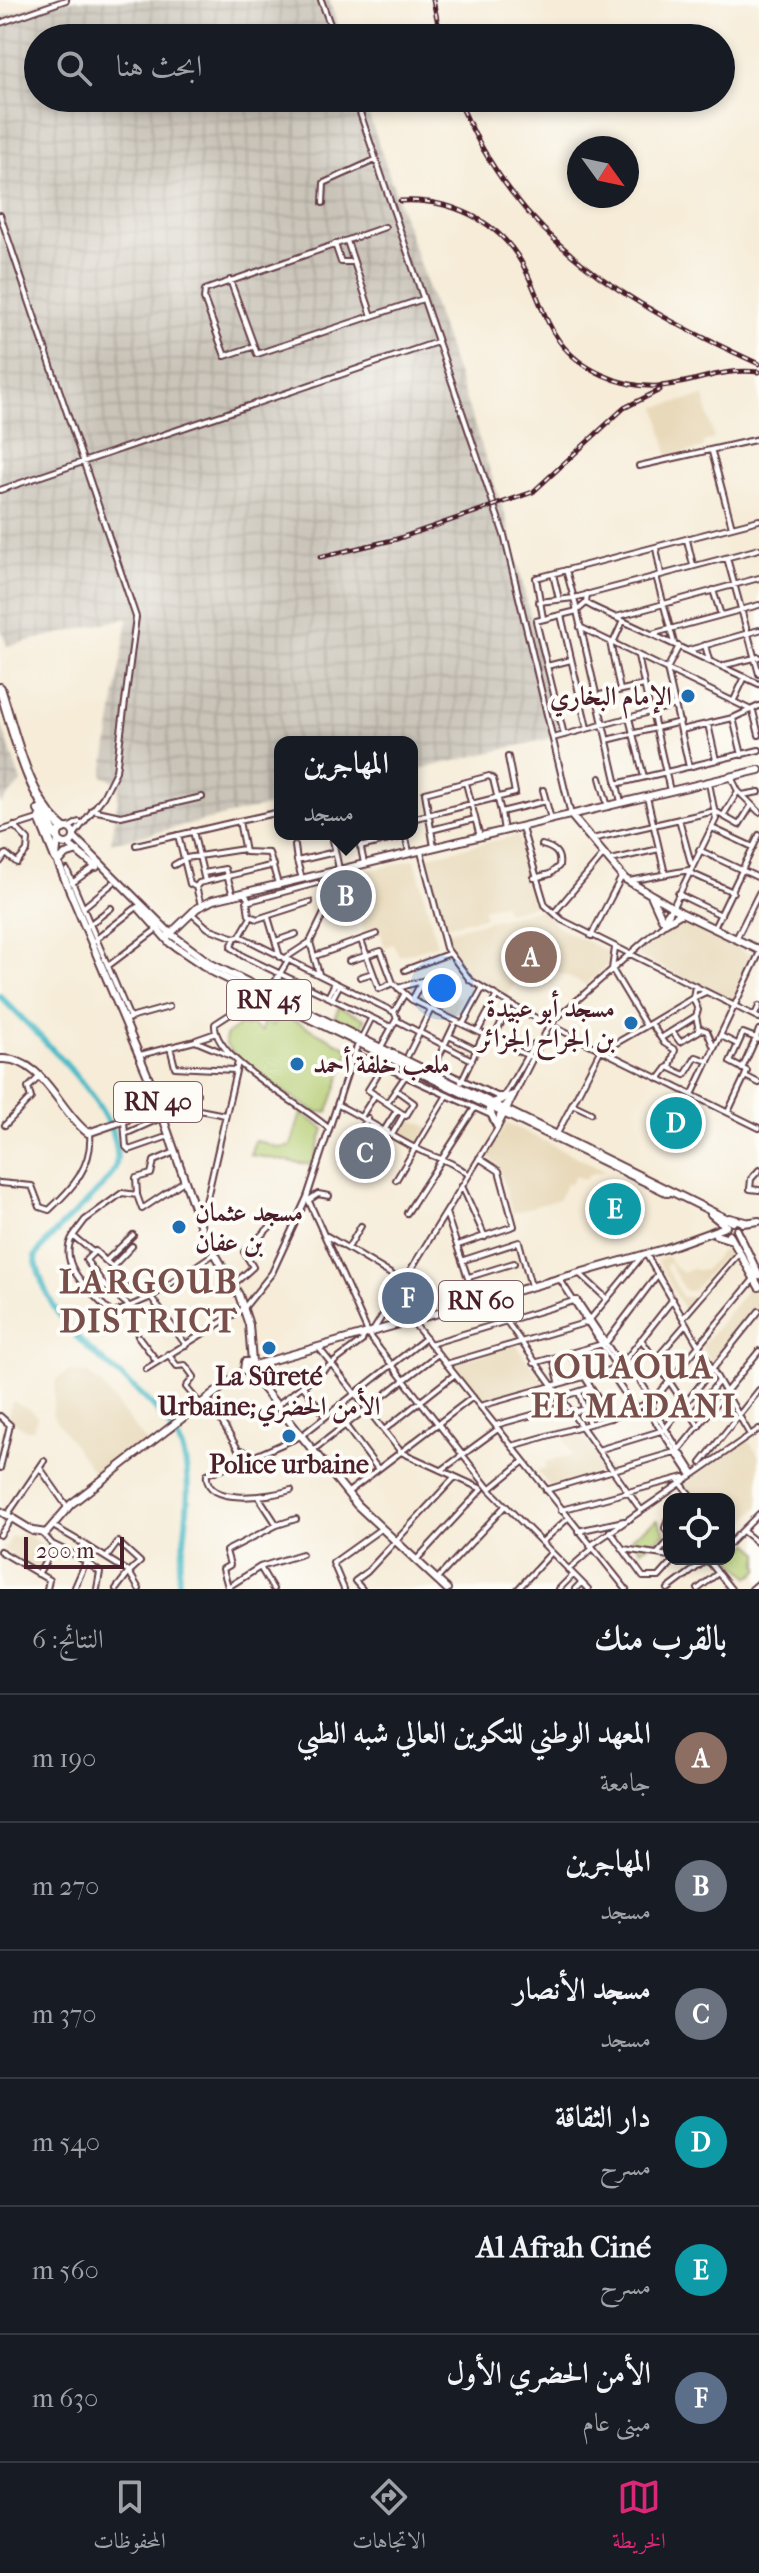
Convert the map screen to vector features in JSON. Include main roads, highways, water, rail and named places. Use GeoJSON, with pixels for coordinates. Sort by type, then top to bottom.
{"type":"FeatureCollection","features":[{"type":"Feature","properties":{"kind":"highway"},"geometry":{"type":"LineString","coordinates":[[0,688],[37,795],[50,817],[66,828]]}},
{"type":"Feature","properties":{"kind":"highway","name":"RN 45"},"geometry":{"type":"LineString","coordinates":[[0,704],[35,803],[62,841]]}},
{"type":"Feature","properties":{"kind":"highway","name":"RN 40"},"geometry":{"type":"LineString","coordinates":[[35,803],[59,862]]}},
{"type":"Feature","properties":{"kind":"main road"},"geometry":{"type":"LineString","coordinates":[[168,936],[201,905],[243,892],[759,770]]}},
{"type":"Feature","properties":{"kind":"main road"},"geometry":{"type":"LineString","coordinates":[[571,815],[622,876],[671,908],[759,952]]}},
{"type":"Feature","properties":{"kind":"main road"},"geometry":{"type":"LineString","coordinates":[[59,862],[62,841],[66,828],[74,836],[62,841]]}},
{"type":"Feature","properties":{"kind":"main road","name":"RN 45"},"geometry":{"type":"LineString","coordinates":[[74,836],[168,936],[198,963],[489,1104]]}},
{"type":"Feature","properties":{"kind":"main road","name":"RN 45"},"geometry":{"type":"LineString","coordinates":[[62,841],[96,866],[157,929],[211,964],[360,1041],[433,1070],[502,1112],[720,1215],[758,1275],[759,1287]]}},
{"type":"Feature","properties":{"kind":"main road"},"geometry":{"type":"LineString","coordinates":[[59,862],[67,854],[78,851]]}},
{"type":"Feature","properties":{"kind":"main road","name":"RN 40"},"geometry":{"type":"LineString","coordinates":[[59,862],[127,1019],[198,1219],[244,1308],[250,1339],[250,1370]]}},
{"type":"Feature","properties":{"kind":"main road"},"geometry":{"type":"LineString","coordinates":[[652,897],[662,923],[682,913]]}},
{"type":"Feature","properties":{"kind":"main road"},"geometry":{"type":"LineString","coordinates":[[265,994],[278,978]]}},
{"type":"Feature","properties":{"kind":"main road"},"geometry":{"type":"LineString","coordinates":[[0,1059],[15,1060],[39,1077],[84,1131],[90,1133],[159,1105]]}},
{"type":"Feature","properties":{"kind":"main road"},"geometry":{"type":"LineString","coordinates":[[489,1104],[515,1094]]}},
{"type":"Feature","properties":{"kind":"main road"},"geometry":{"type":"LineString","coordinates":[[497,1129],[502,1112]]}},
{"type":"Feature","properties":{"kind":"main road","name":"RN 45"},"geometry":{"type":"LineString","coordinates":[[502,1112],[557,1134],[573,1145],[706,1211],[731,1228]]}},
{"type":"Feature","properties":{"kind":"main road"},"geometry":{"type":"LineString","coordinates":[[706,1211],[716,1222],[712,1234],[738,1240],[748,1224],[720,1215]]}},
{"type":"Feature","properties":{"kind":"main road","name":"RN 60"},"geometry":{"type":"LineString","coordinates":[[250,1370],[759,1221]]}},
{"type":"Feature","properties":{"kind":"main road","name":"RN 45"},"geometry":{"type":"LineString","coordinates":[[738,1240],[740,1252],[758,1275]]}},
{"type":"Feature","properties":{"kind":"main road"},"geometry":{"type":"LineString","coordinates":[[381,1319],[386,1328]]}},
{"type":"Feature","properties":{"kind":"main road"},"geometry":{"type":"LineString","coordinates":[[250,1370],[347,1493],[450,1589]]}},
{"type":"Feature","properties":{"kind":"main road"},"geometry":{"type":"LineString","coordinates":[[7,1514],[43,1534],[68,1508],[231,1378]]}},
{"type":"Feature","properties":{"kind":"main road"},"geometry":{"type":"LineString","coordinates":[[347,1493],[450,1589]]}},
{"type":"Feature","properties":{"kind":"waterway"},"geometry":{"type":"LineString","coordinates":[[0,996],[77,1077],[110,1126],[117,1150],[114,1170],[100,1189],[53,1234],[35,1257],[58,1314],[95,1354],[157,1410],[181,1445],[188,1486],[186,1529],[179,1571],[181,1589]]}},
{"type":"Feature","properties":{"kind":"tunnel"},"geometry":{"type":"LineString","coordinates":[[231,1376],[242,1368]]}},
{"type":"Feature","properties":{"kind":"railway"},"geometry":{"type":"LineString","coordinates":[[433,0],[438,24]]}},
{"type":"Feature","properties":{"kind":"railway"},"geometry":{"type":"LineString","coordinates":[[465,112],[483,149],[511,192],[544,230],[580,262],[663,317],[759,364]]}},
{"type":"Feature","properties":{"kind":"railway"},"geometry":{"type":"LineString","coordinates":[[400,201],[437,203],[454,208],[471,215],[501,236],[523,265],[559,341],[584,365],[603,375],[647,386],[739,371],[759,372]]}},
{"type":"Feature","properties":{"kind":"railway"},"geometry":{"type":"LineString","coordinates":[[320,557],[397,539],[533,492],[624,408],[660,390]]}},
{"type":"Feature","properties":{"kind":"place","name":"الإمام البخاري"},"geometry":{"type":"Point","coordinates":[688,696]}},
{"type":"Feature","properties":{"kind":"place","name":"المهاجرين"},"geometry":{"type":"Point","coordinates":[346,896]}},
{"type":"Feature","properties":{"kind":"place","name":"المعهد الوطني للتكوين العالي شبه الطبي"},"geometry":{"type":"Point","coordinates":[531,957]}},
{"type":"Feature","properties":{"kind":"place","name":"مسجد أبو عبيدة بن الجراح الجزائر"},"geometry":{"type":"Point","coordinates":[631,1023]}},
{"type":"Feature","properties":{"kind":"place","name":"ملعب خلفة أحمد"},"geometry":{"type":"Point","coordinates":[297,1064]}},
{"type":"Feature","properties":{"kind":"place","name":"دار الثقاقة"},"geometry":{"type":"Point","coordinates":[676,1123]}},
{"type":"Feature","properties":{"kind":"place","name":"مسجد الأنصار"},"geometry":{"type":"Point","coordinates":[365,1153]}},
{"type":"Feature","properties":{"kind":"place","name":"Al Afrah Ciné"},"geometry":{"type":"Point","coordinates":[615,1209]}},
{"type":"Feature","properties":{"kind":"place","name":"مسجد عثمان بن عفان"},"geometry":{"type":"Point","coordinates":[179,1227]}},
{"type":"Feature","properties":{"kind":"place","name":"الأمن الحضري الأول"},"geometry":{"type":"Point","coordinates":[408,1298]}},
{"type":"Feature","properties":{"kind":"place","name":"La Sûreté Urbaine;الأمن الحضري"},"geometry":{"type":"Point","coordinates":[269,1348]}},
{"type":"Feature","properties":{"kind":"place","name":"Police urbaine"},"geometry":{"type":"Point","coordinates":[289,1436]}},
{"type":"Feature","properties":{"kind":"district","name":"LARGOUB DISTRICT"},"geometry":{"type":"Point","coordinates":[149,1302]}},
{"type":"Feature","properties":{"kind":"district","name":"OUAOUA EL MADANI"},"geometry":{"type":"Point","coordinates":[634,1386]}}]}
